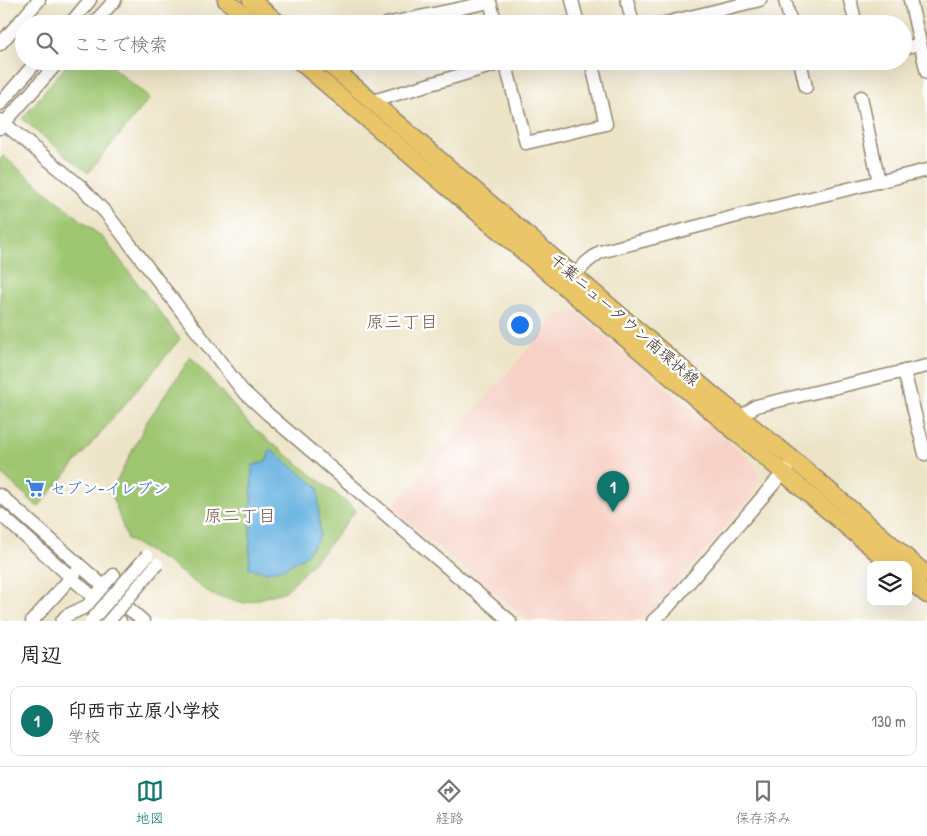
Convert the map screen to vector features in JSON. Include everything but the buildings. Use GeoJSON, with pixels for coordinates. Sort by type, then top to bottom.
{"type":"FeatureCollection","features":[{"type":"Feature","properties":{"kind":"main road"},"geometry":{"type":"LineString","coordinates":[[226,0],[244,15]]}},
{"type":"Feature","properties":{"kind":"main road"},"geometry":{"type":"LineString","coordinates":[[251,0],[269,15]]}},
{"type":"Feature","properties":{"kind":"main road","name":"千葉ニュータウン南環状線"},"geometry":{"type":"LineString","coordinates":[[310,70],[569,281],[794,460],[927,575]]}},
{"type":"Feature","properties":{"kind":"main road","name":"千葉ニュータウン南環状線"},"geometry":{"type":"LineString","coordinates":[[336,70],[373,101],[782,474],[887,561]]}},
{"type":"Feature","properties":{"kind":"main road"},"geometry":{"type":"LineString","coordinates":[[912,582],[927,595]]}},
{"type":"Feature","properties":{"kind":"street"},"geometry":{"type":"LineString","coordinates":[[26,15],[39,0]]}},
{"type":"Feature","properties":{"kind":"street"},"geometry":{"type":"LineString","coordinates":[[78,15],[90,0]]}},
{"type":"Feature","properties":{"kind":"street"},"geometry":{"type":"LineString","coordinates":[[101,15],[115,0]]}},
{"type":"Feature","properties":{"kind":"street"},"geometry":{"type":"LineString","coordinates":[[572,0],[576,15]]}},
{"type":"Feature","properties":{"kind":"street"},"geometry":{"type":"LineString","coordinates":[[627,0],[631,15]]}},
{"type":"Feature","properties":{"kind":"street"},"geometry":{"type":"LineString","coordinates":[[785,0],[789,15]]}},
{"type":"Feature","properties":{"kind":"street"},"geometry":{"type":"LineString","coordinates":[[850,0],[854,15]]}},
{"type":"Feature","properties":{"kind":"street"},"geometry":{"type":"LineString","coordinates":[[910,0],[927,73]]}},
{"type":"Feature","properties":{"kind":"street"},"geometry":{"type":"LineString","coordinates":[[697,15],[754,1]]}},
{"type":"Feature","properties":{"kind":"street"},"geometry":{"type":"LineString","coordinates":[[429,15],[490,2],[494,15]]}},
{"type":"Feature","properties":{"kind":"street"},"geometry":{"type":"LineString","coordinates":[[0,44],[15,27]]}},
{"type":"Feature","properties":{"kind":"street"},"geometry":{"type":"LineString","coordinates":[[912,46],[920,44]]}},
{"type":"Feature","properties":{"kind":"street"},"geometry":{"type":"LineString","coordinates":[[0,104],[29,70]]}},
{"type":"Feature","properties":{"kind":"street"},"geometry":{"type":"LineString","coordinates":[[51,70],[1,124],[80,186],[106,213],[242,390],[510,621]]}},
{"type":"Feature","properties":{"kind":"street"},"geometry":{"type":"LineString","coordinates":[[373,101],[476,70]]}},
{"type":"Feature","properties":{"kind":"street"},"geometry":{"type":"LineString","coordinates":[[508,70],[526,143],[606,124],[593,70]]}},
{"type":"Feature","properties":{"kind":"street"},"geometry":{"type":"LineString","coordinates":[[802,70],[806,87]]}},
{"type":"Feature","properties":{"kind":"street"},"geometry":{"type":"LineString","coordinates":[[861,97],[879,182]]}},
{"type":"Feature","properties":{"kind":"street"},"geometry":{"type":"LineString","coordinates":[[569,281],[600,252],[685,229],[927,170]]}},
{"type":"Feature","properties":{"kind":"street"},"geometry":{"type":"LineString","coordinates":[[741,417],[756,406],[927,366]]}},
{"type":"Feature","properties":{"kind":"street"},"geometry":{"type":"LineString","coordinates":[[904,372],[925,454],[927,453]]}},
{"type":"Feature","properties":{"kind":"street"},"geometry":{"type":"LineString","coordinates":[[653,621],[667,608],[794,460]]}},
{"type":"Feature","properties":{"kind":"street"},"geometry":{"type":"LineString","coordinates":[[0,495],[143,621]]}},
{"type":"Feature","properties":{"kind":"street"},"geometry":{"type":"LineString","coordinates":[[0,514],[120,621]]}},
{"type":"Feature","properties":{"kind":"street"},"geometry":{"type":"LineString","coordinates":[[91,621],[152,560],[108,621]]}},
{"type":"Feature","properties":{"kind":"street"},"geometry":{"type":"LineString","coordinates":[[32,621],[81,566]]}},
{"type":"Feature","properties":{"kind":"street"},"geometry":{"type":"LineString","coordinates":[[62,621],[66,616],[87,606],[114,575]]}},
{"type":"Feature","properties":{"kind":"shaded area"},"geometry":{"type":"Polygon","coordinates":[[[576,312],[748,458],[757,469],[758,481],[754,493],[651,613],[636,621],[529,621],[391,508],[556,316],[576,312]]]}},
{"type":"Feature","properties":{"kind":"green space"},"geometry":{"type":"Polygon","coordinates":[[[63,70],[116,70],[150,98],[88,173],[22,119],[63,70]]]}},
{"type":"Feature","properties":{"kind":"green space"},"geometry":{"type":"Polygon","coordinates":[[[3,156],[104,239],[180,339],[38,507],[0,472],[0,159],[3,156]]]}},
{"type":"Feature","properties":{"kind":"green space"},"geometry":{"type":"Polygon","coordinates":[[[191,357],[252,427],[356,510],[324,551],[286,591],[245,603],[212,595],[167,562],[127,539],[111,492],[148,420],[191,357]]]}},
{"type":"Feature","properties":{"kind":"water"},"geometry":{"type":"Polygon","coordinates":[[[270,449],[318,487],[320,536],[305,556],[285,568],[267,572],[249,569],[252,466],[267,460],[270,449]]]}},
{"type":"Feature","properties":{"kind":"place","name":"セブン-イレブン"},"geometry":{"type":"Point","coordinates":[35,488]}},
{"type":"Feature","properties":{"kind":"place","name":"印西市立原小学校"},"geometry":{"type":"Point","coordinates":[613,512]}},
{"type":"Feature","properties":{"kind":"district","name":"原三丁目"},"geometry":{"type":"Point","coordinates":[402,321]}},
{"type":"Feature","properties":{"kind":"district","name":"原二丁目"},"geometry":{"type":"Point","coordinates":[240,515]}}]}
